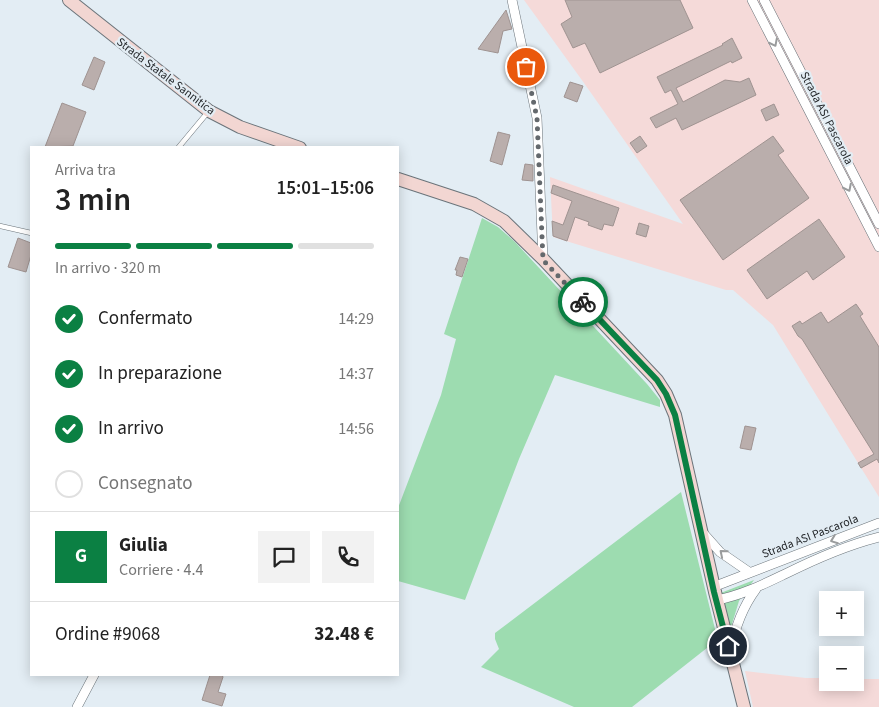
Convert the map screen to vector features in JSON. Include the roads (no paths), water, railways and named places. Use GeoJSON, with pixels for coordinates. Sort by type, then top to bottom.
{"type":"FeatureCollection","features":[{"type":"Feature","properties":{"kind":"main road","name":"Strada Statale Sannitica"},"geometry":{"type":"LineString","coordinates":[[69,0],[209,110],[240,128],[281,144]]}},
{"type":"Feature","properties":{"kind":"main road"},"geometry":{"type":"LineString","coordinates":[[399,179],[474,204],[504,221],[657,380],[666,394],[675,415],[713,587],[744,707]]}},
{"type":"Feature","properties":{"kind":"street"},"geometry":{"type":"LineString","coordinates":[[512,0],[537,118],[543,260]]}},
{"type":"Feature","properties":{"kind":"street","name":"Strada ASI Pascarola"},"geometry":{"type":"LineString","coordinates":[[752,0],[879,247]]}},
{"type":"Feature","properties":{"kind":"street","name":"Strada ASI Pascarola"},"geometry":{"type":"LineString","coordinates":[[764,0],[879,224]]}},
{"type":"Feature","properties":{"kind":"street","name":"Strada ASI Pascarola"},"geometry":{"type":"LineString","coordinates":[[713,587],[879,523]]}},
{"type":"Feature","properties":{"kind":"street"},"geometry":{"type":"LineString","coordinates":[[700,529],[720,552],[749,572]]}},
{"type":"Feature","properties":{"kind":"street","name":"Strada ASI Pascarola"},"geometry":{"type":"LineString","coordinates":[[717,600],[756,589],[794,570],[862,541],[879,537]]}},
{"type":"Feature","properties":{"kind":"street"},"geometry":{"type":"LineString","coordinates":[[730,654],[739,618],[756,589]]}},
{"type":"Feature","properties":{"kind":"street"},"geometry":{"type":"LineString","coordinates":[[77,707],[93,676]]}},
{"type":"Feature","properties":{"kind":"lane"},"geometry":{"type":"LineString","coordinates":[[180,146],[209,110]]}},
{"type":"Feature","properties":{"kind":"lane"},"geometry":{"type":"LineString","coordinates":[[0,226],[30,233]]}}]}
